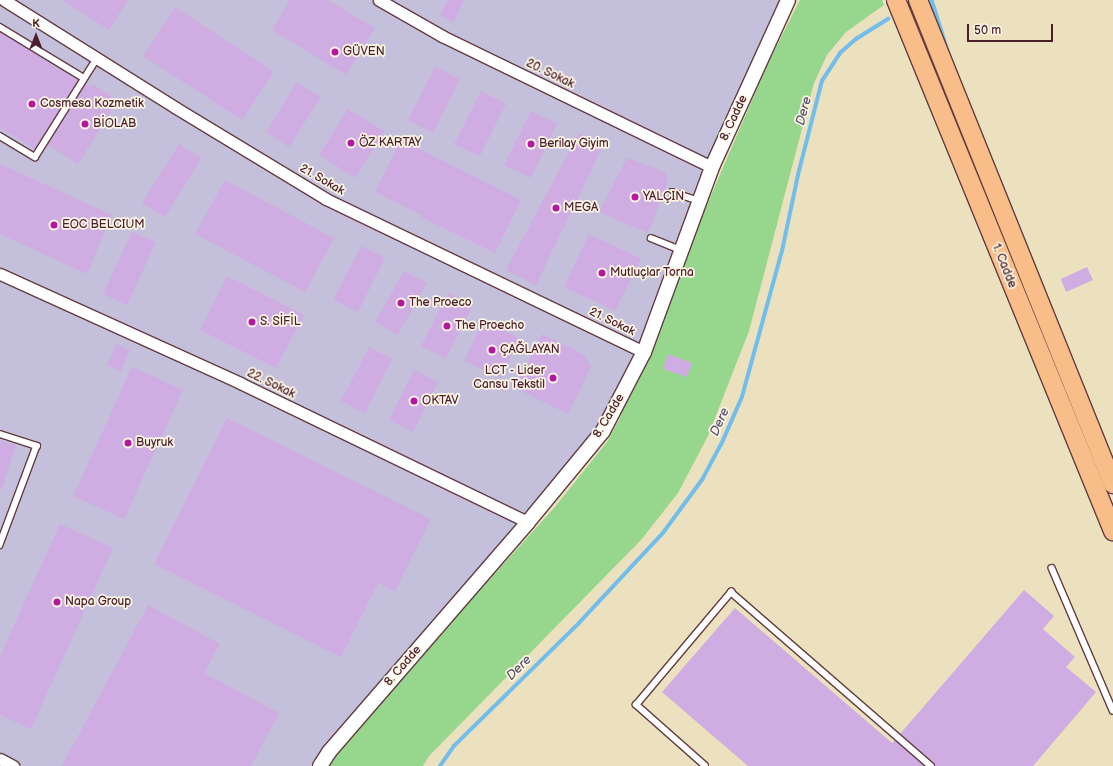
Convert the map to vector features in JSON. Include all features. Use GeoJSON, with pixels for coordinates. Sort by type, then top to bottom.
{"type":"FeatureCollection","features":[{"type":"Feature","properties":{"kind":"main road","name":"1. Cadde"},"geometry":{"type":"LineString","coordinates":[[918,0],[1113,484]]}},
{"type":"Feature","properties":{"kind":"main road","name":"1. Cadde"},"geometry":{"type":"LineString","coordinates":[[896,2],[1113,531]]}},
{"type":"Feature","properties":{"kind":"street","name":"21. Sokak"},"geometry":{"type":"LineString","coordinates":[[4,0],[326,199],[644,352]]}},
{"type":"Feature","properties":{"kind":"street","name":"20. Sokak"},"geometry":{"type":"LineString","coordinates":[[379,0],[442,36],[712,167]]}},
{"type":"Feature","properties":{"kind":"street","name":"8. Cadde"},"geometry":{"type":"LineString","coordinates":[[320,766],[329,752],[528,522],[602,431],[644,352],[712,167],[788,0]]}},
{"type":"Feature","properties":{"kind":"street","name":"22. Sokak"},"geometry":{"type":"LineString","coordinates":[[0,274],[240,383],[528,522]]}},
{"type":"Feature","properties":{"kind":"street"},"geometry":{"type":"LineString","coordinates":[[0,759],[13,766]]}},
{"type":"Feature","properties":{"kind":"lane"},"geometry":{"type":"LineString","coordinates":[[0,27],[84,78]]}},
{"type":"Feature","properties":{"kind":"lane"},"geometry":{"type":"LineString","coordinates":[[0,136],[35,157],[97,58]]}},
{"type":"Feature","properties":{"kind":"lane"},"geometry":{"type":"LineString","coordinates":[[672,192],[699,202]]}},
{"type":"Feature","properties":{"kind":"lane"},"geometry":{"type":"LineString","coordinates":[[651,238],[681,250]]}},
{"type":"Feature","properties":{"kind":"lane"},"geometry":{"type":"LineString","coordinates":[[0,434],[37,446],[0,545]]}},
{"type":"Feature","properties":{"kind":"lane"},"geometry":{"type":"LineString","coordinates":[[1052,568],[1113,710]]}},
{"type":"Feature","properties":{"kind":"lane"},"geometry":{"type":"LineString","coordinates":[[705,766],[636,705],[731,592],[931,766]]}},
{"type":"Feature","properties":{"kind":"shaded area"},"geometry":{"type":"Polygon","coordinates":[[[0,0],[783,0],[716,172],[599,450],[327,752],[319,766],[0,766],[0,0]]]}},
{"type":"Feature","properties":{"kind":"green space"},"geometry":{"type":"Polygon","coordinates":[[[800,0],[882,0],[884,5],[846,32],[827,55],[814,83],[749,331],[708,436],[678,493],[641,540],[429,756],[423,766],[324,766],[331,755],[554,508],[607,442],[619,420],[675,279],[769,61],[800,0]]]}},
{"type":"Feature","properties":{"kind":"building"},"geometry":{"type":"Polygon","coordinates":[[[62,0],[128,0],[109,30],[62,0]]]}},
{"type":"Feature","properties":{"kind":"building","name":"GÜVEN"},"geometry":{"type":"Polygon","coordinates":[[[290,0],[328,0],[375,28],[346,75],[272,30],[290,0]]]}},
{"type":"Feature","properties":{"kind":"building"},"geometry":{"type":"Polygon","coordinates":[[[448,0],[464,0],[454,22],[440,15],[448,0]]]}},
{"type":"Feature","properties":{"kind":"building"},"geometry":{"type":"Polygon","coordinates":[[[175,7],[274,72],[242,120],[143,56],[175,7]]]}},
{"type":"Feature","properties":{"kind":"building","name":"Cosmesa Kozmetik"},"geometry":{"type":"Polygon","coordinates":[[[0,32],[78,80],[35,149],[0,128],[0,32]]]}},
{"type":"Feature","properties":{"kind":"building"},"geometry":{"type":"Polygon","coordinates":[[[435,67],[460,79],[433,133],[408,120],[435,67]]]}},
{"type":"Feature","properties":{"kind":"building"},"geometry":{"type":"Polygon","coordinates":[[[297,82],[321,97],[289,147],[266,132],[297,82]]]}},
{"type":"Feature","properties":{"kind":"building","name":"BİOLAB"},"geometry":{"type":"Polygon","coordinates":[[[86,84],[91,87],[93,84],[118,100],[78,164],[48,145],[86,84]]]}},
{"type":"Feature","properties":{"kind":"building"},"geometry":{"type":"Polygon","coordinates":[[[481,91],[506,104],[480,156],[454,144],[481,91]]]}},
{"type":"Feature","properties":{"kind":"building","name":"ÖZ KARTAY"},"geometry":{"type":"Polygon","coordinates":[[[348,109],[384,131],[355,178],[319,155],[348,109]]]}},
{"type":"Feature","properties":{"kind":"building","name":"Berilay Giyim"},"geometry":{"type":"Polygon","coordinates":[[[531,111],[557,124],[531,178],[504,165],[531,111]]]}},
{"type":"Feature","properties":{"kind":"building","name":"MEGA"},"geometry":{"type":"Polygon","coordinates":[[[579,133],[603,146],[536,285],[506,270],[579,133]]]}},
{"type":"Feature","properties":{"kind":"building"},"geometry":{"type":"Polygon","coordinates":[[[401,140],[521,200],[495,253],[421,217],[422,215],[375,192],[401,140]]]}},
{"type":"Feature","properties":{"kind":"building"},"geometry":{"type":"Polygon","coordinates":[[[179,144],[201,158],[165,217],[142,203],[179,144]]]}},
{"type":"Feature","properties":{"kind":"building","name":"YALÇIN"},"geometry":{"type":"Polygon","coordinates":[[[627,158],[665,172],[668,182],[648,233],[599,212],[627,158]]]}},
{"type":"Feature","properties":{"kind":"building","name":"EOC BELCIUM"},"geometry":{"type":"Polygon","coordinates":[[[0,164],[112,215],[87,274],[0,234],[0,164]]]}},
{"type":"Feature","properties":{"kind":"building"},"geometry":{"type":"Polygon","coordinates":[[[225,180],[334,238],[305,292],[195,234],[225,180]]]}},
{"type":"Feature","properties":{"kind":"building"},"geometry":{"type":"Polygon","coordinates":[[[132,232],[156,242],[127,305],[103,294],[132,232]]]}},
{"type":"Feature","properties":{"kind":"building","name":"Mutluçlar Torna"},"geometry":{"type":"Polygon","coordinates":[[[589,234],[641,259],[615,311],[564,287],[589,234]]]}},
{"type":"Feature","properties":{"kind":"building"},"geometry":{"type":"Polygon","coordinates":[[[361,246],[385,258],[358,312],[333,300],[361,246]]]}},
{"type":"Feature","properties":{"kind":"building"},"geometry":{"type":"Polygon","coordinates":[[[1087,267],[1093,280],[1066,292],[1061,279],[1087,267]]]}},
{"type":"Feature","properties":{"kind":"building","name":"The Proeco"},"geometry":{"type":"Polygon","coordinates":[[[404,271],[427,283],[398,335],[375,322],[404,271]]]}},
{"type":"Feature","properties":{"kind":"building","name":"S. SİFİL"},"geometry":{"type":"Polygon","coordinates":[[[227,276],[304,315],[276,368],[200,330],[227,276]]]}},
{"type":"Feature","properties":{"kind":"building","name":"The Proecho"},"geometry":{"type":"Polygon","coordinates":[[[448,293],[473,305],[446,358],[421,346],[448,293]]]}},
{"type":"Feature","properties":{"kind":"building","name":"ÇAĞLAYAN"},"geometry":{"type":"Polygon","coordinates":[[[491,325],[519,338],[501,378],[464,361],[480,327],[488,330],[491,325]]]}},
{"type":"Feature","properties":{"kind":"building","name":"LCT - Lider Cansu Tekstil"},"geometry":{"type":"Polygon","coordinates":[[[542,334],[585,355],[591,367],[568,414],[515,388],[542,334]]]}},
{"type":"Feature","properties":{"kind":"building"},"geometry":{"type":"Polygon","coordinates":[[[116,344],[130,350],[121,371],[107,365],[116,344]]]}},
{"type":"Feature","properties":{"kind":"building"},"geometry":{"type":"Polygon","coordinates":[[[369,347],[392,359],[365,413],[341,401],[369,347]]]}},
{"type":"Feature","properties":{"kind":"building"},"geometry":{"type":"Polygon","coordinates":[[[668,354],[692,363],[687,377],[663,369],[668,354]]]}},
{"type":"Feature","properties":{"kind":"building","name":"Buyruk"},"geometry":{"type":"Polygon","coordinates":[[[132,367],[183,390],[124,519],[73,496],[132,367]]]}},
{"type":"Feature","properties":{"kind":"building","name":"OKTAV"},"geometry":{"type":"Polygon","coordinates":[[[414,370],[438,382],[413,432],[389,420],[414,370]]]}},
{"type":"Feature","properties":{"kind":"building"},"geometry":{"type":"Polygon","coordinates":[[[227,418],[431,519],[395,591],[378,583],[341,657],[154,564],[227,418]]]}},
{"type":"Feature","properties":{"kind":"building"},"geometry":{"type":"Polygon","coordinates":[[[0,440],[16,445],[2,489],[0,488],[0,440]]]}},
{"type":"Feature","properties":{"kind":"building","name":"Napa Group"},"geometry":{"type":"Polygon","coordinates":[[[60,524],[113,548],[31,729],[0,715],[0,656],[60,524]]]}},
{"type":"Feature","properties":{"kind":"building"},"geometry":{"type":"Polygon","coordinates":[[[1024,590],[1054,616],[1043,629],[1075,657],[1066,667],[1096,692],[1033,766],[935,766],[934,763],[900,734],[1024,590]]]}},
{"type":"Feature","properties":{"kind":"building"},"geometry":{"type":"Polygon","coordinates":[[[148,605],[220,644],[204,673],[279,713],[251,766],[62,766],[148,605]]]}},
{"type":"Feature","properties":{"kind":"building"},"geometry":{"type":"Polygon","coordinates":[[[735,608],[892,743],[895,740],[925,766],[748,766],[662,692],[735,608]]]}},
{"type":"Feature","properties":{"kind":"waterway"},"geometry":{"type":"LineString","coordinates":[[932,0],[948,51]]}},
{"type":"Feature","properties":{"kind":"waterway","name":"Dere"},"geometry":{"type":"LineString","coordinates":[[440,766],[454,746],[579,623],[663,533],[702,480],[721,445],[742,397],[782,251],[798,175],[822,81],[840,53],[856,39],[888,19]]}},
{"type":"Feature","properties":{"kind":"place","name":"GÜVEN"},"geometry":{"type":"Point","coordinates":[335,52]}},
{"type":"Feature","properties":{"kind":"place","name":"Cosmesa Kozmetik"},"geometry":{"type":"Point","coordinates":[32,104]}},
{"type":"Feature","properties":{"kind":"place","name":"BİOLAB"},"geometry":{"type":"Point","coordinates":[85,124]}},
{"type":"Feature","properties":{"kind":"place","name":"ÖZ KARTAY"},"geometry":{"type":"Point","coordinates":[351,143]}},
{"type":"Feature","properties":{"kind":"place","name":"Berilay Giyim"},"geometry":{"type":"Point","coordinates":[531,144]}},
{"type":"Feature","properties":{"kind":"place","name":"YALÇIN"},"geometry":{"type":"Point","coordinates":[635,197]}},
{"type":"Feature","properties":{"kind":"place","name":"MEGA"},"geometry":{"type":"Point","coordinates":[556,208]}},
{"type":"Feature","properties":{"kind":"place","name":"EOC BELCIUM"},"geometry":{"type":"Point","coordinates":[54,225]}},
{"type":"Feature","properties":{"kind":"place","name":"Mutluçlar Torna"},"geometry":{"type":"Point","coordinates":[602,273]}},
{"type":"Feature","properties":{"kind":"place","name":"The Proeco"},"geometry":{"type":"Point","coordinates":[401,303]}},
{"type":"Feature","properties":{"kind":"place","name":"S. SİFİL"},"geometry":{"type":"Point","coordinates":[252,322]}},
{"type":"Feature","properties":{"kind":"place","name":"The Proecho"},"geometry":{"type":"Point","coordinates":[447,326]}},
{"type":"Feature","properties":{"kind":"place","name":"ÇAĞLAYAN"},"geometry":{"type":"Point","coordinates":[492,350]}},
{"type":"Feature","properties":{"kind":"place","name":"LCT - Lider Cansu Tekstil"},"geometry":{"type":"Point","coordinates":[553,378]}},
{"type":"Feature","properties":{"kind":"place","name":"OKTAV"},"geometry":{"type":"Point","coordinates":[414,401]}},
{"type":"Feature","properties":{"kind":"place","name":"Buyruk"},"geometry":{"type":"Point","coordinates":[128,443]}},
{"type":"Feature","properties":{"kind":"place","name":"Napa Group"},"geometry":{"type":"Point","coordinates":[57,602]}}]}
